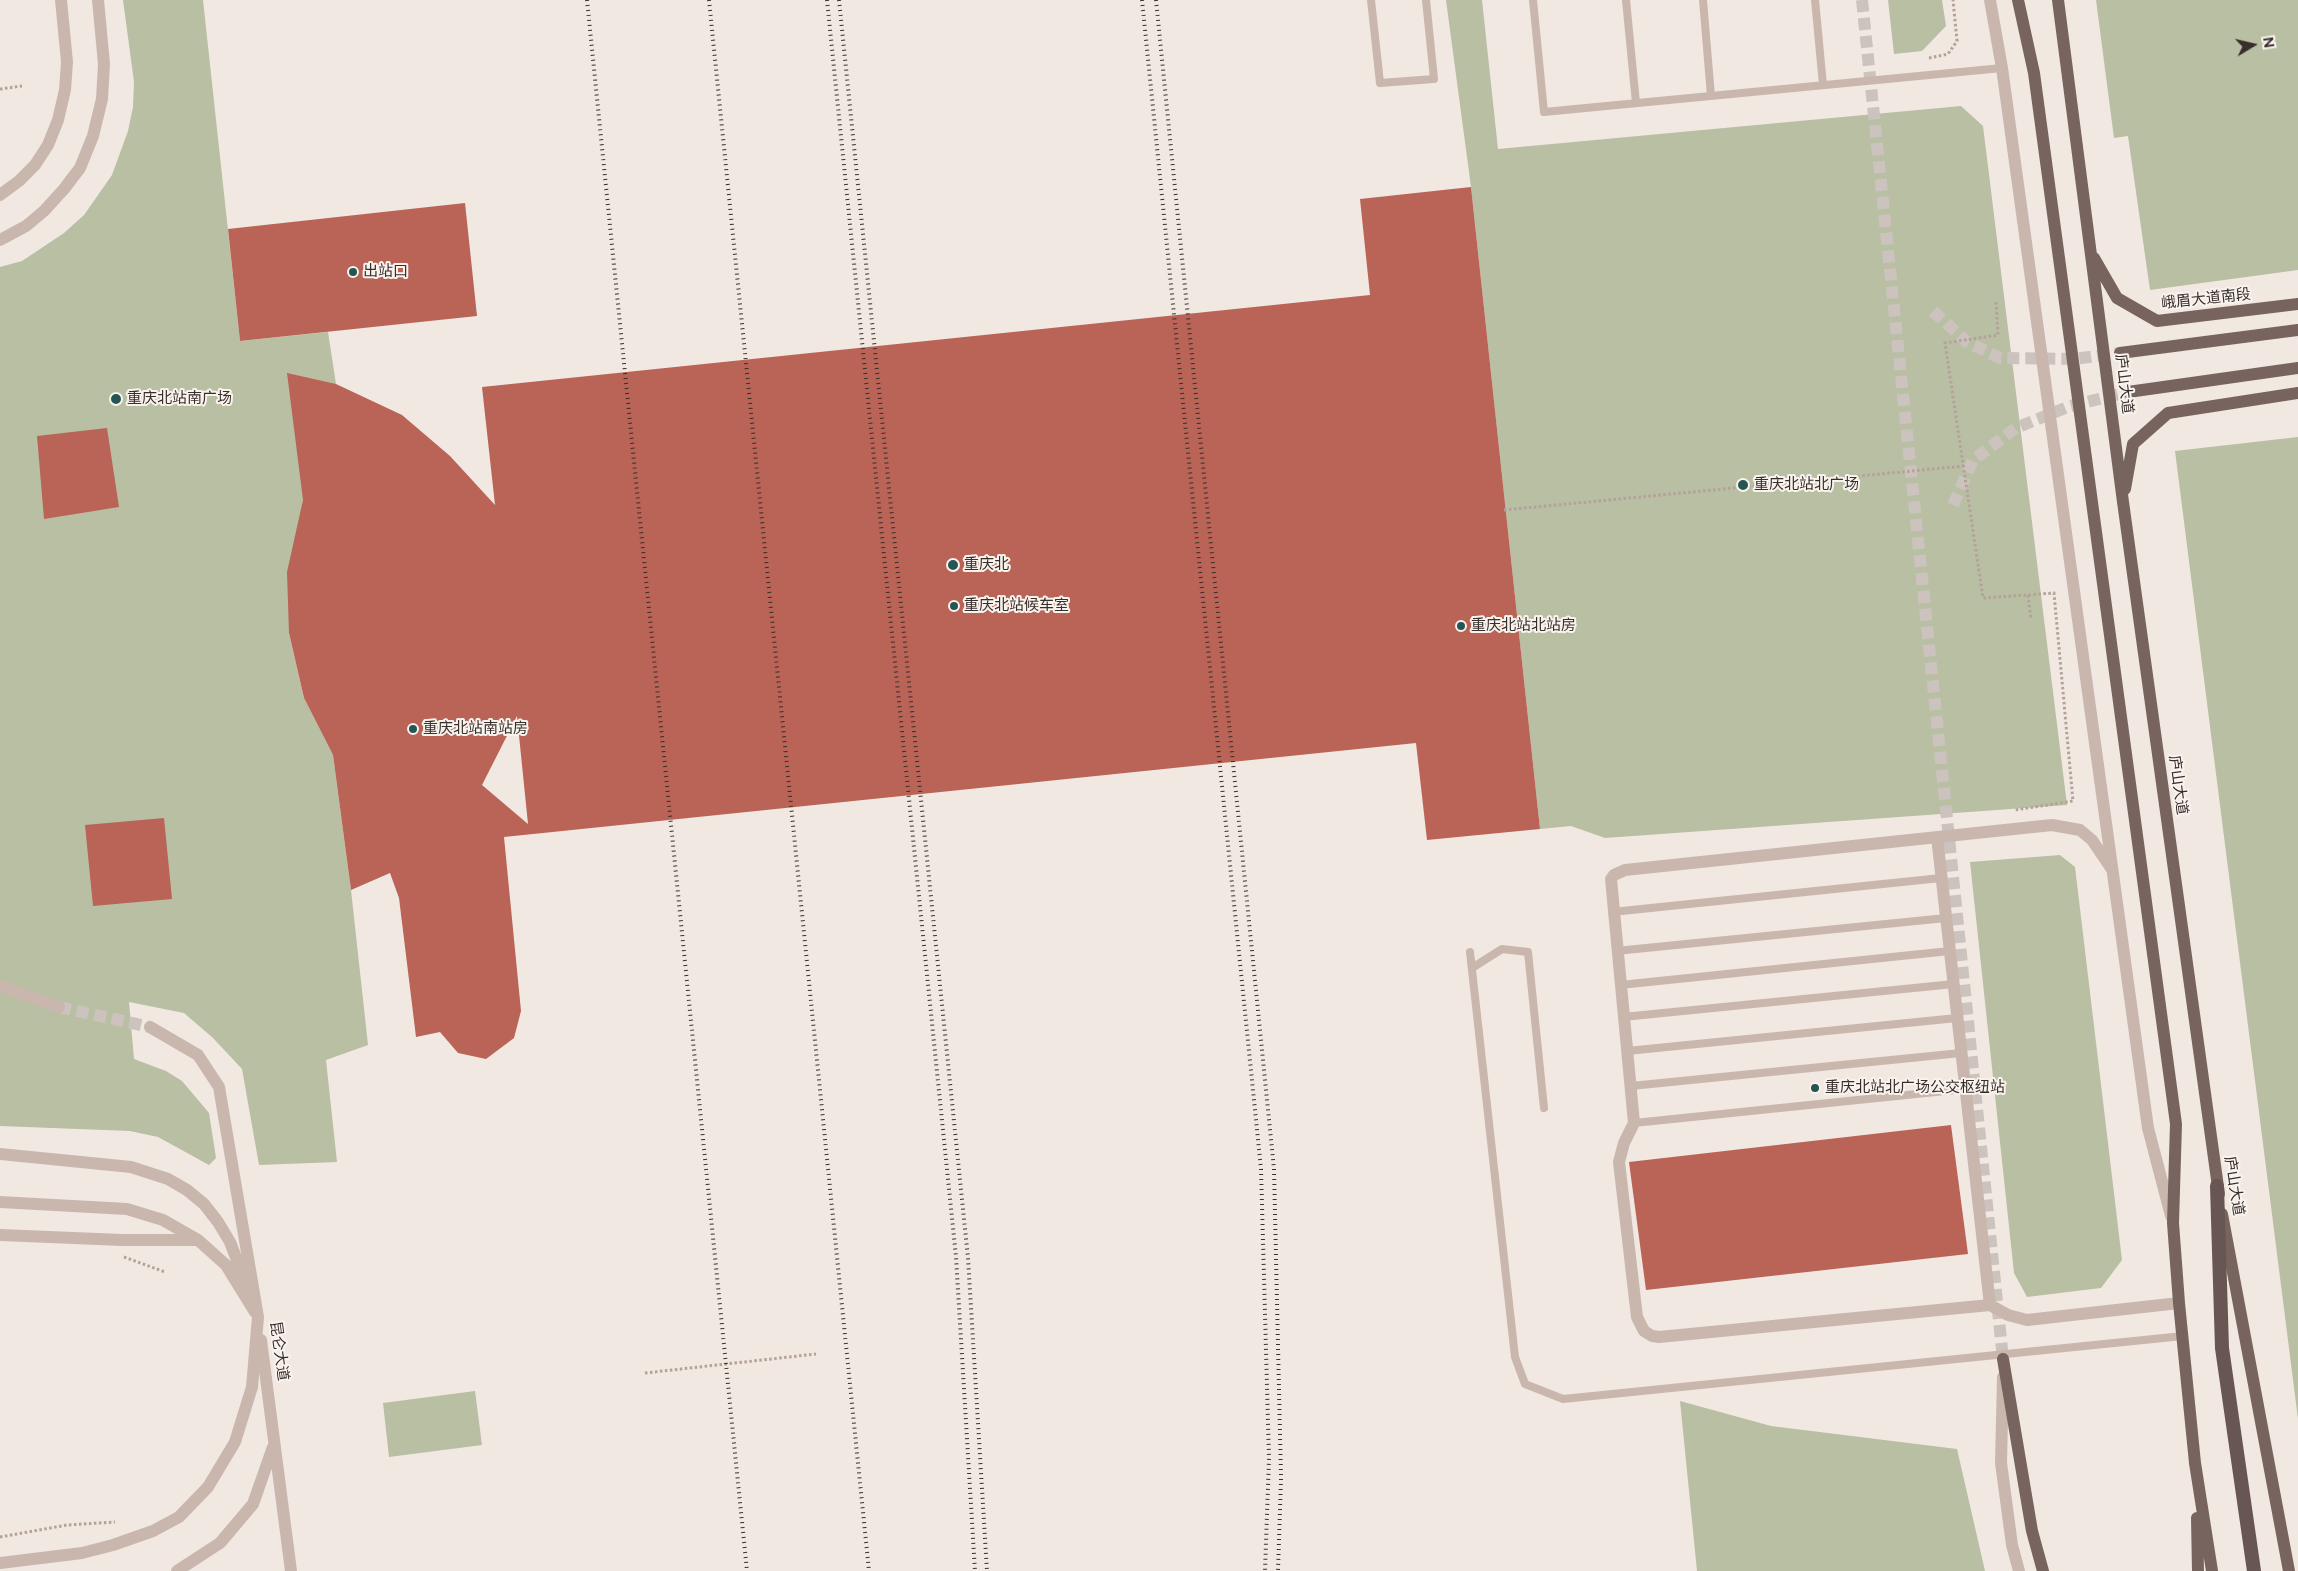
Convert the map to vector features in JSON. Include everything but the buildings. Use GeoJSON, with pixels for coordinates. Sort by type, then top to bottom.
{"type":"FeatureCollection","features":[{"type":"Feature","properties":{"kind":"highway"},"geometry":{"type":"LineString","coordinates":[[2217,1186],[2222,1348],[2254,1571]]}},
{"type":"Feature","properties":{"kind":"main road"},"geometry":{"type":"LineString","coordinates":[[2018,0],[2034,73],[2176,1124],[2174,1223],[2179,1303],[2195,1463],[2212,1571]]}},
{"type":"Feature","properties":{"kind":"main road","name":"庐山大道"},"geometry":{"type":"LineString","coordinates":[[2058,0],[2122,502],[2217,1186],[2286,1546],[2289,1571]]}},
{"type":"Feature","properties":{"kind":"main road","name":"峨眉大道南段"},"geometry":{"type":"LineString","coordinates":[[2090,251],[2118,298],[2157,321],[2298,304]]}},
{"type":"Feature","properties":{"kind":"main road"},"geometry":{"type":"LineString","coordinates":[[2120,353],[2298,330]]}},
{"type":"Feature","properties":{"kind":"main road"},"geometry":{"type":"LineString","coordinates":[[2128,392],[2298,368]]}},
{"type":"Feature","properties":{"kind":"main road"},"geometry":{"type":"LineString","coordinates":[[2122,502],[2134,444],[2168,413],[2298,393]]}},
{"type":"Feature","properties":{"kind":"main road"},"geometry":{"type":"LineString","coordinates":[[2003,1359],[2032,1531],[2042,1571]]}},
{"type":"Feature","properties":{"kind":"main road"},"geometry":{"type":"LineString","coordinates":[[2195,1463],[2198,1571]]}},
{"type":"Feature","properties":{"kind":"main road"},"geometry":{"type":"LineString","coordinates":[[2286,1546],[2294,1571]]}},
{"type":"Feature","properties":{"kind":"street"},"geometry":{"type":"LineString","coordinates":[[0,195],[19,181],[35,165],[48,145],[58,120],[65,90],[67,62],[61,0]]}},
{"type":"Feature","properties":{"kind":"street"},"geometry":{"type":"LineString","coordinates":[[0,240],[26,226],[44,211],[80,168],[93,136],[102,100],[104,64],[98,0]]}},
{"type":"Feature","properties":{"kind":"street"},"geometry":{"type":"LineString","coordinates":[[1990,0],[2002,68],[2148,1128],[2174,1223]]}},
{"type":"Feature","properties":{"kind":"street"},"geometry":{"type":"LineString","coordinates":[[2111,868],[2092,840],[2080,830],[2067,826],[2052,825],[1625,870],[1614,875],[1611,880],[1612,912],[1634,1123],[1624,1143],[1619,1162],[1637,1317],[1640,1325],[1652,1336],[1659,1337],[1990,1305],[2008,1316],[2026,1320],[2179,1303]]}},
{"type":"Feature","properties":{"kind":"street"},"geometry":{"type":"LineString","coordinates":[[1937,837],[1990,1305]]}},
{"type":"Feature","properties":{"kind":"street"},"geometry":{"type":"LineString","coordinates":[[0,986],[60,1007]]}},
{"type":"Feature","properties":{"kind":"street"},"geometry":{"type":"LineString","coordinates":[[0,1563],[82,1553],[113,1545],[153,1531],[179,1517],[208,1487],[234,1442],[252,1387],[258,1317],[219,1087],[198,1055],[150,1027]]}},
{"type":"Feature","properties":{"kind":"street"},"geometry":{"type":"LineString","coordinates":[[0,1154],[131,1167],[150,1172],[187,1190],[204,1204],[230,1242],[258,1317]]}},
{"type":"Feature","properties":{"kind":"street","name":"昆仑大道"},"geometry":{"type":"LineString","coordinates":[[0,1202],[128,1209],[163,1220],[198,1240],[226,1265],[258,1317],[291,1571]]}},
{"type":"Feature","properties":{"kind":"street"},"geometry":{"type":"LineString","coordinates":[[0,1235],[122,1240],[198,1240]]}},
{"type":"Feature","properties":{"kind":"street"},"geometry":{"type":"LineString","coordinates":[[2003,1359],[2001,1463],[2012,1545],[2019,1571]]}},
{"type":"Feature","properties":{"kind":"street"},"geometry":{"type":"LineString","coordinates":[[178,1571],[220,1543],[253,1504],[274,1444]]}},
{"type":"Feature","properties":{"kind":"lane"},"geometry":{"type":"LineString","coordinates":[[1371,0],[1380,83],[1434,79],[1426,0]]}},
{"type":"Feature","properties":{"kind":"lane"},"geometry":{"type":"LineString","coordinates":[[1533,0],[1544,112],[2002,68]]}},
{"type":"Feature","properties":{"kind":"lane"},"geometry":{"type":"LineString","coordinates":[[1626,0],[1636,103]]}},
{"type":"Feature","properties":{"kind":"lane"},"geometry":{"type":"LineString","coordinates":[[1703,0],[1711,96]]}},
{"type":"Feature","properties":{"kind":"lane"},"geometry":{"type":"LineString","coordinates":[[1815,0],[1823,85]]}},
{"type":"Feature","properties":{"kind":"lane"},"geometry":{"type":"LineString","coordinates":[[1612,912],[1942,878]]}},
{"type":"Feature","properties":{"kind":"lane"},"geometry":{"type":"LineString","coordinates":[[1616,951],[1946,918]]}},
{"type":"Feature","properties":{"kind":"lane"},"geometry":{"type":"LineString","coordinates":[[1472,968],[1502,949],[1528,952],[1544,1108]]}},
{"type":"Feature","properties":{"kind":"lane"},"geometry":{"type":"LineString","coordinates":[[1620,985],[1950,951]]}},
{"type":"Feature","properties":{"kind":"lane"},"geometry":{"type":"LineString","coordinates":[[1470,952],[1515,1357],[1525,1384],[1563,1399],[2183,1336]]}},
{"type":"Feature","properties":{"kind":"lane"},"geometry":{"type":"LineString","coordinates":[[1624,1017],[1954,984]]}},
{"type":"Feature","properties":{"kind":"lane"},"geometry":{"type":"LineString","coordinates":[[1627,1051],[1957,1018]]}},
{"type":"Feature","properties":{"kind":"lane"},"geometry":{"type":"LineString","coordinates":[[1630,1086],[1961,1053]]}},
{"type":"Feature","properties":{"kind":"lane"},"geometry":{"type":"LineString","coordinates":[[1634,1123],[1965,1089]]}},
{"type":"Feature","properties":{"kind":"path"},"geometry":{"type":"LineString","coordinates":[[1929,58],[1948,54],[1957,41],[1953,0]]}},
{"type":"Feature","properties":{"kind":"path"},"geometry":{"type":"LineString","coordinates":[[0,89],[22,86]]}},
{"type":"Feature","properties":{"kind":"path"},"geometry":{"type":"LineString","coordinates":[[1996,302],[1998,335],[1945,343],[1983,598],[2054,594],[2073,801],[2016,810]]}},
{"type":"Feature","properties":{"kind":"path"},"geometry":{"type":"LineString","coordinates":[[1504,510],[1964,466]]}},
{"type":"Feature","properties":{"kind":"path"},"geometry":{"type":"LineString","coordinates":[[2028,595],[2031,619]]}},
{"type":"Feature","properties":{"kind":"path"},"geometry":{"type":"LineString","coordinates":[[645,1373],[816,1354]]}},
{"type":"Feature","properties":{"kind":"path"},"geometry":{"type":"LineString","coordinates":[[0,1537],[67,1525],[116,1522]]}},
{"type":"Feature","properties":{"kind":"green space","name":"重庆北站南广场"},"geometry":{"type":"Polygon","coordinates":[[[123,0],[203,0],[240,341],[328,332],[336,384],[303,500],[289,633],[304,698],[333,755],[351,890],[368,1045],[326,1060],[337,1162],[259,1165],[242,1069],[213,1038],[184,1013],[129,1002],[134,1059],[166,1071],[182,1081],[209,1113],[216,1158],[209,1165],[158,1137],[130,1131],[0,1126],[0,267],[22,261],[64,233],[84,215],[112,175],[128,131],[133,107],[134,82],[123,0]]]}},
{"type":"Feature","properties":{"kind":"green space","name":"重庆北站北广场"},"geometry":{"type":"Polygon","coordinates":[[[1446,0],[1482,0],[1498,149],[1961,106],[1983,126],[2067,805],[1605,838],[1571,826],[1540,829],[1471,187],[1446,0]]]}},
{"type":"Feature","properties":{"kind":"green space"},"geometry":{"type":"Polygon","coordinates":[[[1888,0],[1942,0],[1946,26],[1922,51],[1894,54],[1888,0]]]}},
{"type":"Feature","properties":{"kind":"green space"},"geometry":{"type":"Polygon","coordinates":[[[2096,0],[2298,0],[2298,270],[2150,290],[2128,136],[2114,138],[2096,0]]]}},
{"type":"Feature","properties":{"kind":"green space"},"geometry":{"type":"Polygon","coordinates":[[[2298,437],[2298,1419],[2175,451],[2298,437]]]}},
{"type":"Feature","properties":{"kind":"green space"},"geometry":{"type":"Polygon","coordinates":[[[2060,855],[2075,867],[2122,1260],[2101,1288],[2027,1297],[2014,1273],[1970,862],[2060,855]]]}},
{"type":"Feature","properties":{"kind":"green space"},"geometry":{"type":"Polygon","coordinates":[[[475,1391],[482,1445],[389,1457],[383,1403],[475,1391]]]}},
{"type":"Feature","properties":{"kind":"green space"},"geometry":{"type":"Polygon","coordinates":[[[1680,1401],[1771,1426],[1957,1449],[1985,1571],[1697,1571],[1680,1401]]]}},
{"type":"Feature","properties":{"kind":"tunnel"},"geometry":{"type":"LineString","coordinates":[[1862,0],[2003,1359]]}},
{"type":"Feature","properties":{"kind":"tunnel"},"geometry":{"type":"LineString","coordinates":[[1933,311],[1967,342],[2000,358],[2074,359],[2120,353]]}},
{"type":"Feature","properties":{"kind":"tunnel"},"geometry":{"type":"LineString","coordinates":[[1953,505],[1973,460],[2016,428],[2070,406],[2128,392]]}},
{"type":"Feature","properties":{"kind":"tunnel"},"geometry":{"type":"LineString","coordinates":[[59,1007],[150,1027]]}},
{"type":"Feature","properties":{"kind":"railway"},"geometry":{"type":"LineString","coordinates":[[587,0],[747,1571]]}},
{"type":"Feature","properties":{"kind":"railway"},"geometry":{"type":"LineString","coordinates":[[709,0],[869,1571]]}},
{"type":"Feature","properties":{"kind":"railway"},"geometry":{"type":"LineString","coordinates":[[827,0],[956,1257],[975,1571]]}},
{"type":"Feature","properties":{"kind":"railway"},"geometry":{"type":"LineString","coordinates":[[839,0],[968,1258],[987,1571]]}},
{"type":"Feature","properties":{"kind":"railway"},"geometry":{"type":"LineString","coordinates":[[1142,0],[1261,1169],[1269,1458],[1265,1571]]}},
{"type":"Feature","properties":{"kind":"railway"},"geometry":{"type":"LineString","coordinates":[[1156,0],[1274,1169],[1281,1478],[1278,1571]]}},
{"type":"Feature","properties":{"kind":"place","name":"出站口"},"geometry":{"type":"Point","coordinates":[353,272]}},
{"type":"Feature","properties":{"kind":"place","name":"重庆北站南广场"},"geometry":{"type":"Point","coordinates":[116,399]}},
{"type":"Feature","properties":{"kind":"place","name":"重庆北站北广场"},"geometry":{"type":"Point","coordinates":[1743,485]}},
{"type":"Feature","properties":{"kind":"place","name":"重庆北"},"geometry":{"type":"Point","coordinates":[953,565]}},
{"type":"Feature","properties":{"kind":"place","name":"重庆北站候车室"},"geometry":{"type":"Point","coordinates":[954,606]}},
{"type":"Feature","properties":{"kind":"place","name":"重庆北站北站房"},"geometry":{"type":"Point","coordinates":[1461,626]}},
{"type":"Feature","properties":{"kind":"place","name":"重庆北站南站房"},"geometry":{"type":"Point","coordinates":[413,729]}},
{"type":"Feature","properties":{"kind":"place","name":"重庆北站北广场公交枢纽站"},"geometry":{"type":"Point","coordinates":[1815,1088]}}]}
